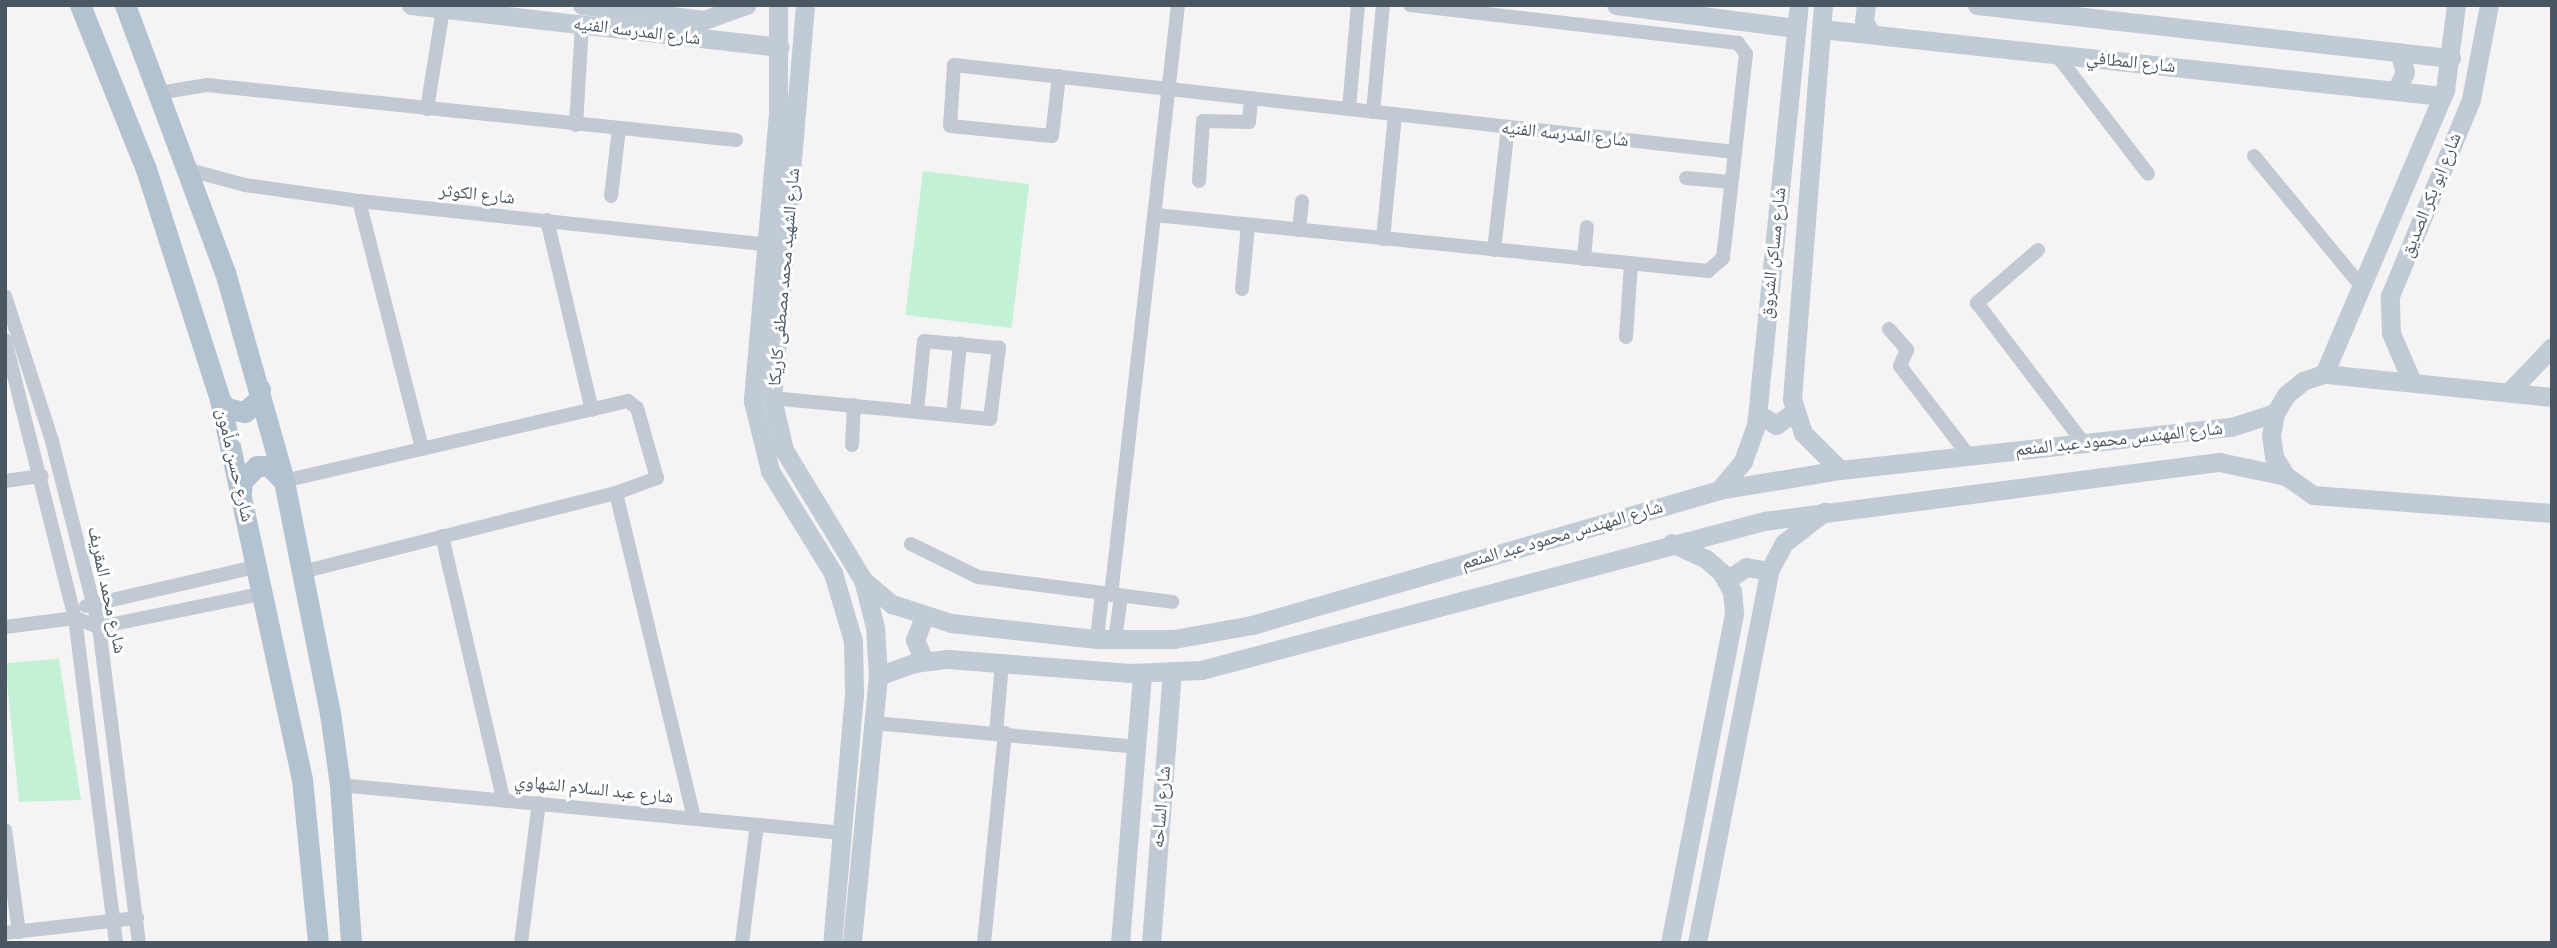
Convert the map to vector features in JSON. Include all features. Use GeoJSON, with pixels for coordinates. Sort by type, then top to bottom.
{"type":"FeatureCollection","features":[{"type":"Feature","properties":{"kind":"main road","name":"شارع حسن مأمون"},"geometry":{"type":"LineString","coordinates":[[80,5],[146,169],[220,400],[265,593],[302,779],[318,943]]}},
{"type":"Feature","properties":{"kind":"main road"},"geometry":{"type":"LineString","coordinates":[[125,5],[189,170],[260,388],[284,481],[340,786],[351,943]]}},
{"type":"Feature","properties":{"kind":"main road"},"geometry":{"type":"LineString","coordinates":[[220,400],[226,408],[245,412],[260,398],[260,388]]}},
{"type":"Feature","properties":{"kind":"main road"},"geometry":{"type":"LineString","coordinates":[[241,492],[242,481],[257,466],[269,466],[284,481]]}},
{"type":"Feature","properties":{"kind":"street","name":"شارع المدرسه الفنيه"},"geometry":{"type":"LineString","coordinates":[[411,5],[443,9],[704,20],[742,8]]}},
{"type":"Feature","properties":{"kind":"street","name":"شارع الشهيد محمد مصطفى كاريكا"},"geometry":{"type":"LineString","coordinates":[[778,5],[778,113],[763,244],[753,384],[758,436],[778,488],[833,573],[853,641],[855,677],[832,943]]}},
{"type":"Feature","properties":{"kind":"street","name":"شارع الشهيد محمد مصطفى كاريكا"},"geometry":{"type":"LineString","coordinates":[[805,5],[772,398],[778,435],[791,465],[863,580],[875,627],[878,676],[852,943]]}},
{"type":"Feature","properties":{"kind":"street"},"geometry":{"type":"LineString","coordinates":[[1106,640],[1178,5]]}},
{"type":"Feature","properties":{"kind":"street"},"geometry":{"type":"LineString","coordinates":[[1349,109],[1358,5]]}},
{"type":"Feature","properties":{"kind":"street"},"geometry":{"type":"LineString","coordinates":[[1373,112],[1383,5]]}},
{"type":"Feature","properties":{"kind":"street"},"geometry":{"type":"LineString","coordinates":[[1155,215],[1701,272],[1714,268],[1723,258],[1746,54],[1738,43],[1410,5]]}},
{"type":"Feature","properties":{"kind":"street"},"geometry":{"type":"LineString","coordinates":[[1616,5],[1752,13],[1796,28]]}},
{"type":"Feature","properties":{"kind":"street","name":"شارع مساكن الشروق"},"geometry":{"type":"LineString","coordinates":[[1719,490],[1749,450],[1758,414],[1799,5]]}},
{"type":"Feature","properties":{"kind":"street","name":"شارع مساكن الشروق"},"geometry":{"type":"LineString","coordinates":[[1794,412],[1824,5]]}},
{"type":"Feature","properties":{"kind":"street"},"geometry":{"type":"LineString","coordinates":[[1866,5],[1864,22],[1871,33]]}},
{"type":"Feature","properties":{"kind":"street"},"geometry":{"type":"LineString","coordinates":[[1977,5],[2042,9],[2451,58]]}},
{"type":"Feature","properties":{"kind":"street","name":"شارع ابو بكر الصديق"},"geometry":{"type":"LineString","coordinates":[[2324,374],[2442,96],[2451,58],[2456,5]]}},
{"type":"Feature","properties":{"kind":"street","name":"شارع ابو بكر الصديق"},"geometry":{"type":"LineString","coordinates":[[2412,382],[2391,333],[2390,296],[2476,82],[2489,5]]}},
{"type":"Feature","properties":{"kind":"street"},"geometry":{"type":"LineString","coordinates":[[737,43],[741,31],[742,8]]}},
{"type":"Feature","properties":{"kind":"street"},"geometry":{"type":"LineString","coordinates":[[427,109],[443,9]]}},
{"type":"Feature","properties":{"kind":"street"},"geometry":{"type":"LineString","coordinates":[[576,125],[582,15]]}},
{"type":"Feature","properties":{"kind":"street","name":"شارع المدرسه الفنيه"},"geometry":{"type":"LineString","coordinates":[[582,15],[737,43],[780,47]]}},
{"type":"Feature","properties":{"kind":"street","name":"شارع المطافي"},"geometry":{"type":"LineString","coordinates":[[1821,29],[2442,96]]}},
{"type":"Feature","properties":{"kind":"street"},"geometry":{"type":"LineString","coordinates":[[2396,90],[2405,72],[2399,52]]}},
{"type":"Feature","properties":{"kind":"street"},"geometry":{"type":"LineString","coordinates":[[2056,54],[2148,174]]}},
{"type":"Feature","properties":{"kind":"street","name":"شارع المدرسه الفنيه"},"geometry":{"type":"LineString","coordinates":[[1059,76],[1052,136],[954,129],[948,122],[954,65],[1059,76],[1395,115],[1735,152]]}},
{"type":"Feature","properties":{"kind":"street"},"geometry":{"type":"LineString","coordinates":[[159,93],[207,85],[736,140]]}},
{"type":"Feature","properties":{"kind":"street"},"geometry":{"type":"LineString","coordinates":[[1199,181],[1203,121],[1249,122],[1251,98]]}},
{"type":"Feature","properties":{"kind":"street"},"geometry":{"type":"LineString","coordinates":[[1383,239],[1395,115]]}},
{"type":"Feature","properties":{"kind":"street"},"geometry":{"type":"LineString","coordinates":[[1494,250],[1508,127]]}},
{"type":"Feature","properties":{"kind":"street"},"geometry":{"type":"LineString","coordinates":[[2428,128],[2454,140]]}},
{"type":"Feature","properties":{"kind":"street"},"geometry":{"type":"LineString","coordinates":[[611,196],[618,129]]}},
{"type":"Feature","properties":{"kind":"street"},"geometry":{"type":"LineString","coordinates":[[2254,156],[2361,286]]}},
{"type":"Feature","properties":{"kind":"street","name":"شارع الكوثر"},"geometry":{"type":"LineString","coordinates":[[189,170],[245,185],[359,201],[763,244]]}},
{"type":"Feature","properties":{"kind":"street"},"geometry":{"type":"LineString","coordinates":[[1686,178],[1731,182]]}},
{"type":"Feature","properties":{"kind":"street"},"geometry":{"type":"LineString","coordinates":[[359,201],[422,449]]}},
{"type":"Feature","properties":{"kind":"street"},"geometry":{"type":"LineString","coordinates":[[1299,230],[1302,201]]}},
{"type":"Feature","properties":{"kind":"street"},"geometry":{"type":"LineString","coordinates":[[547,220],[592,410]]}},
{"type":"Feature","properties":{"kind":"street"},"geometry":{"type":"LineString","coordinates":[[1242,289],[1248,225]]}},
{"type":"Feature","properties":{"kind":"street"},"geometry":{"type":"LineString","coordinates":[[1584,259],[1587,227]]}},
{"type":"Feature","properties":{"kind":"street"},"geometry":{"type":"LineString","coordinates":[[2038,250],[1977,303],[2083,442]]}},
{"type":"Feature","properties":{"kind":"street"},"geometry":{"type":"LineString","coordinates":[[1626,337],[1631,264]]}},
{"type":"Feature","properties":{"kind":"street","name":"شارع محمد المقريف"},"geometry":{"type":"LineString","coordinates":[[5,296],[99,627],[139,943]]}},
{"type":"Feature","properties":{"kind":"street"},"geometry":{"type":"LineString","coordinates":[[1889,328],[1907,350],[1900,366],[1969,456]]}},
{"type":"Feature","properties":{"kind":"street","name":"شارع محمد المقريف"},"geometry":{"type":"LineString","coordinates":[[5,340],[42,476],[75,618],[116,943]]}},
{"type":"Feature","properties":{"kind":"street"},"geometry":{"type":"LineString","coordinates":[[772,398],[992,418],[999,349],[924,341],[917,411]]}},
{"type":"Feature","properties":{"kind":"street"},"geometry":{"type":"LineString","coordinates":[[953,415],[960,343]]}},
{"type":"Feature","properties":{"kind":"street"},"geometry":{"type":"LineString","coordinates":[[2509,391],[2552,347]]}},
{"type":"Feature","properties":{"kind":"street"},"geometry":{"type":"LineString","coordinates":[[2286,476],[2272,447],[2275,413],[2294,387],[2324,374],[2552,397]]}},
{"type":"Feature","properties":{"kind":"street"},"geometry":{"type":"LineString","coordinates":[[284,481],[628,401],[637,408],[656,480],[616,493],[302,572]]}},
{"type":"Feature","properties":{"kind":"street"},"geometry":{"type":"LineString","coordinates":[[852,445],[854,405]]}},
{"type":"Feature","properties":{"kind":"street"},"geometry":{"type":"LineString","coordinates":[[1758,414],[1776,425],[1794,412],[1811,444],[1840,470]]}},
{"type":"Feature","properties":{"kind":"street","name":"شارع المهندس محمود عبد المنعم"},"geometry":{"type":"LineString","coordinates":[[863,580],[892,604],[924,616],[1106,640],[1174,639],[1252,625],[1719,490],[1840,470],[2231,427],[2275,413]]}},
{"type":"Feature","properties":{"kind":"street","name":"شارع المهندس محمود عبد المنعم"},"geometry":{"type":"LineString","coordinates":[[878,676],[924,661],[1002,663],[1142,673],[1172,672],[1249,660],[1672,543],[1826,511],[2219,462],[2286,476],[2303,490],[2324,497],[2552,513]]}},
{"type":"Feature","properties":{"kind":"street"},"geometry":{"type":"LineString","coordinates":[[5,481],[42,476]]}},
{"type":"Feature","properties":{"kind":"street"},"geometry":{"type":"LineString","coordinates":[[616,493],[694,818]]}},
{"type":"Feature","properties":{"kind":"street"},"geometry":{"type":"LineString","coordinates":[[1697,943],[1769,571],[1784,543],[1826,511]]}},
{"type":"Feature","properties":{"kind":"street"},"geometry":{"type":"LineString","coordinates":[[442,536],[503,799]]}},
{"type":"Feature","properties":{"kind":"street"},"geometry":{"type":"LineString","coordinates":[[1670,943],[1734,613],[1727,580],[1706,559],[1672,543]]}},
{"type":"Feature","properties":{"kind":"street"},"geometry":{"type":"LineString","coordinates":[[911,544],[978,577],[1172,602]]}},
{"type":"Feature","properties":{"kind":"street"},"geometry":{"type":"LineString","coordinates":[[75,618],[93,603],[259,566]]}},
{"type":"Feature","properties":{"kind":"street"},"geometry":{"type":"LineString","coordinates":[[1727,580],[1746,567],[1769,571]]}},
{"type":"Feature","properties":{"kind":"street"},"geometry":{"type":"LineString","coordinates":[[5,627],[75,618],[99,627],[265,593]]}},
{"type":"Feature","properties":{"kind":"street"},"geometry":{"type":"LineString","coordinates":[[924,616],[915,640],[924,661]]}},
{"type":"Feature","properties":{"kind":"street"},"geometry":{"type":"LineString","coordinates":[[984,943],[1000,733],[1002,663]]}},
{"type":"Feature","properties":{"kind":"street","name":"شارع الساحه"},"geometry":{"type":"LineString","coordinates":[[1151,943],[1172,672]]}},
{"type":"Feature","properties":{"kind":"street","name":"شارع الساحه"},"geometry":{"type":"LineString","coordinates":[[1120,943],[1142,673]]}},
{"type":"Feature","properties":{"kind":"street"},"geometry":{"type":"LineString","coordinates":[[1140,698],[1157,694],[1170,700]]}},
{"type":"Feature","properties":{"kind":"street"},"geometry":{"type":"LineString","coordinates":[[874,723],[1136,747]]}},
{"type":"Feature","properties":{"kind":"street","name":"شارع عبد السلام الشهاوي"},"geometry":{"type":"LineString","coordinates":[[340,786],[503,799],[843,833]]}},
{"type":"Feature","properties":{"kind":"street"},"geometry":{"type":"LineString","coordinates":[[521,943],[539,803]]}},
{"type":"Feature","properties":{"kind":"street"},"geometry":{"type":"LineString","coordinates":[[742,943],[757,825]]}},
{"type":"Feature","properties":{"kind":"street"},"geometry":{"type":"LineString","coordinates":[[5,830],[12,933],[137,918]]}},
{"type":"Feature","properties":{"kind":"green space"},"geometry":{"type":"Polygon","coordinates":[[[923,171],[1029,184],[1012,328],[905,315],[923,171]]]}},
{"type":"Feature","properties":{"kind":"green space"},"geometry":{"type":"Polygon","coordinates":[[[59,659],[81,800],[19,802],[5,663],[59,659]]]}}]}
